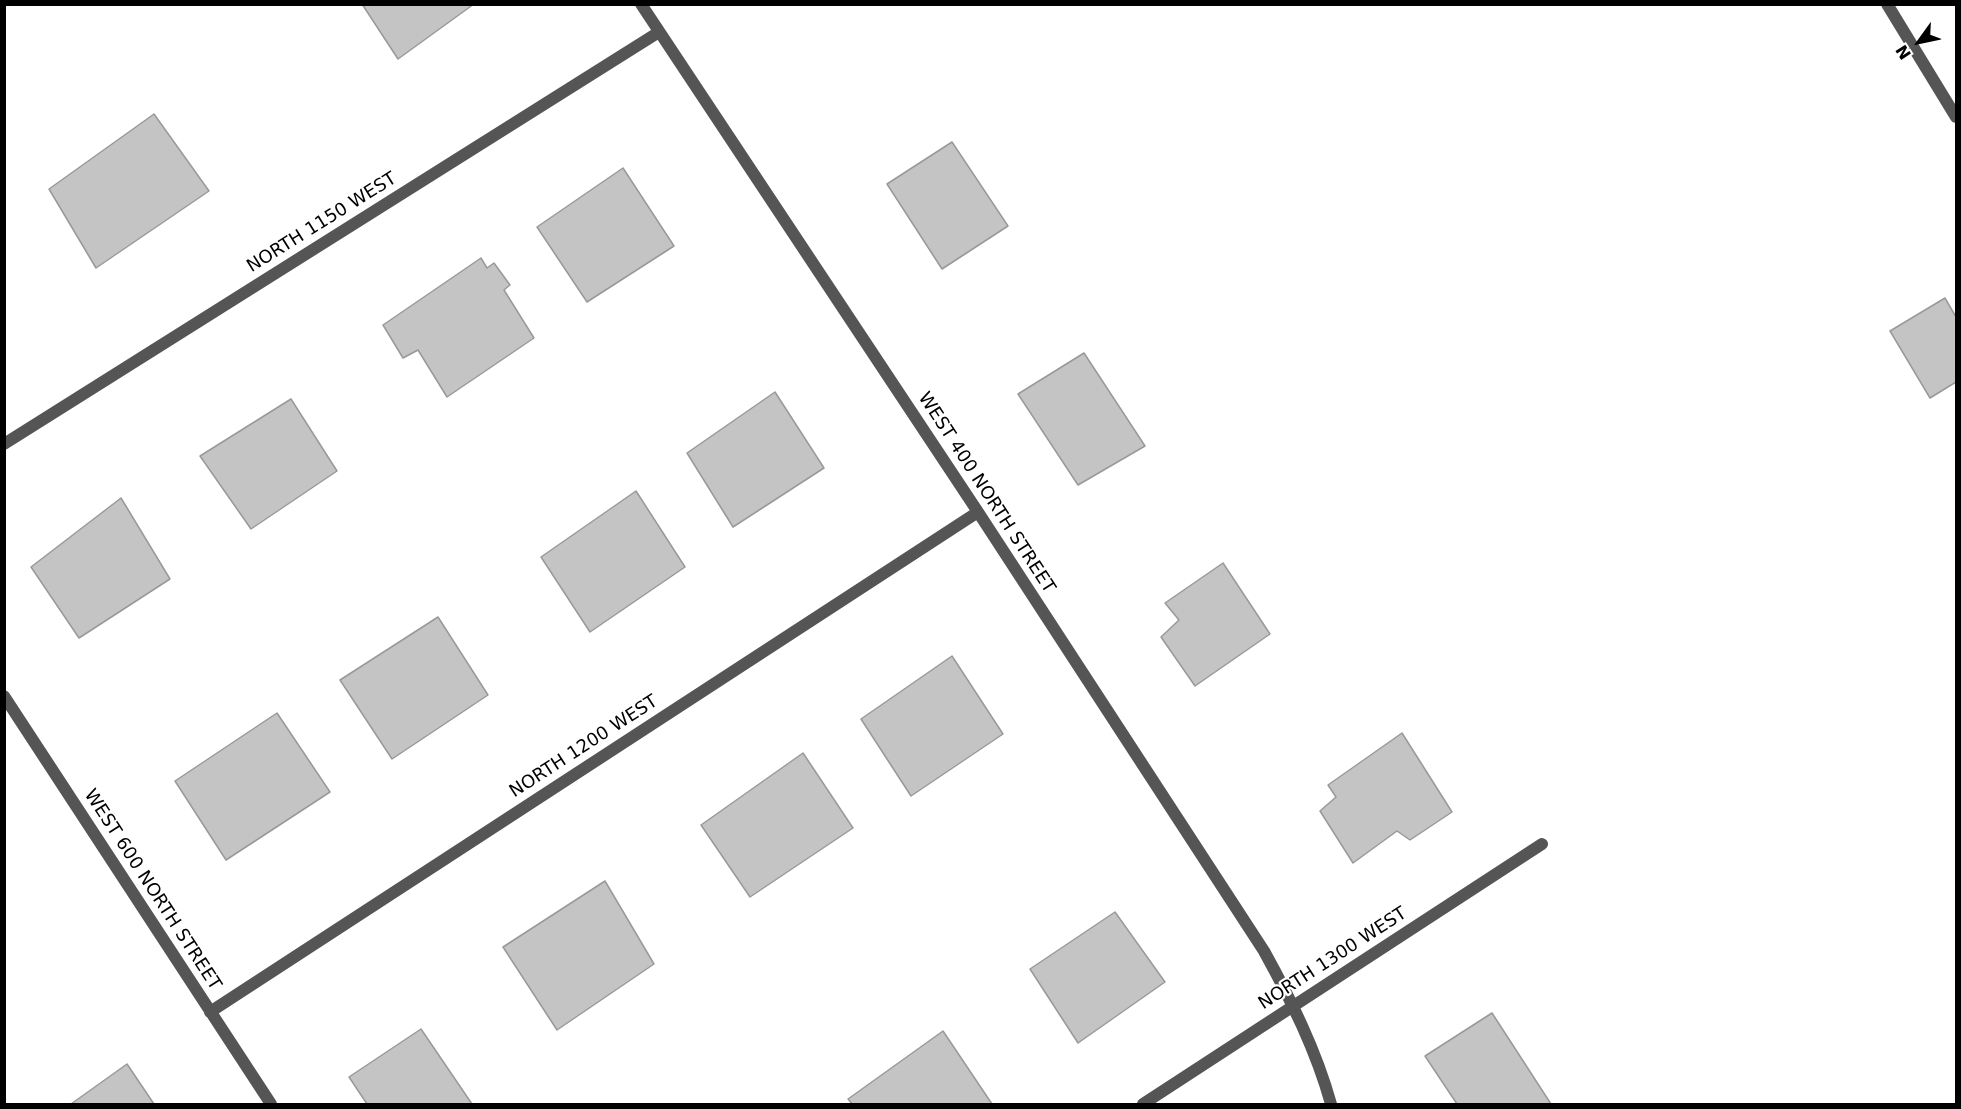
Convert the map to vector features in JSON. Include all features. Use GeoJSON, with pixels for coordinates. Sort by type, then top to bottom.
{"type":"FeatureCollection","features":[{"type":"Feature","properties":{"kind":"street","name":"WEST 400 NORTH STREET"},"geometry":{"type":"LineString","coordinates":[[641,4],[978,512],[1264,951],[1308,1038],[1331,1104]]}},
{"type":"Feature","properties":{"kind":"street"},"geometry":{"type":"LineString","coordinates":[[1887,4],[1956,117]]}},
{"type":"Feature","properties":{"kind":"street","name":"NORTH 1150 WEST"},"geometry":{"type":"LineString","coordinates":[[4,444],[658,32]]}},
{"type":"Feature","properties":{"kind":"street","name":"NORTH 1200 WEST"},"geometry":{"type":"LineString","coordinates":[[210,1012],[978,512]]}},
{"type":"Feature","properties":{"kind":"street","name":"WEST 600 NORTH STREET"},"geometry":{"type":"LineString","coordinates":[[4,696],[271,1104]]}},
{"type":"Feature","properties":{"kind":"street","name":"NORTH 1300 WEST"},"geometry":{"type":"LineString","coordinates":[[1143,1104],[1542,844]]}},
{"type":"Feature","properties":{"kind":"building"},"geometry":{"type":"Polygon","coordinates":[[[362,4],[474,4],[398,59],[362,4]]]}},
{"type":"Feature","properties":{"kind":"building"},"geometry":{"type":"Polygon","coordinates":[[[154,114],[209,191],[96,268],[49,189],[154,114]]]}},
{"type":"Feature","properties":{"kind":"building"},"geometry":{"type":"Polygon","coordinates":[[[952,142],[1008,226],[942,269],[887,184],[952,142]]]}},
{"type":"Feature","properties":{"kind":"building"},"geometry":{"type":"Polygon","coordinates":[[[623,168],[674,246],[587,302],[537,227],[623,168]]]}},
{"type":"Feature","properties":{"kind":"building"},"geometry":{"type":"Polygon","coordinates":[[[481,258],[487,268],[494,263],[510,285],[504,290],[534,338],[447,397],[418,350],[403,358],[383,325],[481,258]]]}},
{"type":"Feature","properties":{"kind":"building"},"geometry":{"type":"Polygon","coordinates":[[[1945,298],[1956,317],[1956,382],[1930,398],[1890,331],[1945,298]]]}},
{"type":"Feature","properties":{"kind":"building"},"geometry":{"type":"Polygon","coordinates":[[[1084,353],[1145,446],[1078,485],[1018,394],[1084,353]]]}},
{"type":"Feature","properties":{"kind":"building"},"geometry":{"type":"Polygon","coordinates":[[[775,392],[824,468],[733,527],[687,453],[775,392]]]}},
{"type":"Feature","properties":{"kind":"building"},"geometry":{"type":"Polygon","coordinates":[[[291,399],[337,471],[251,529],[200,456],[291,399]]]}},
{"type":"Feature","properties":{"kind":"building"},"geometry":{"type":"Polygon","coordinates":[[[636,491],[685,567],[590,632],[541,557],[636,491]]]}},
{"type":"Feature","properties":{"kind":"building"},"geometry":{"type":"Polygon","coordinates":[[[121,498],[170,579],[79,638],[31,567],[121,498]]]}},
{"type":"Feature","properties":{"kind":"building"},"geometry":{"type":"Polygon","coordinates":[[[1223,563],[1270,634],[1195,686],[1161,637],[1179,620],[1165,603],[1223,563]]]}},
{"type":"Feature","properties":{"kind":"building"},"geometry":{"type":"Polygon","coordinates":[[[438,617],[488,695],[392,759],[340,680],[438,617]]]}},
{"type":"Feature","properties":{"kind":"building"},"geometry":{"type":"Polygon","coordinates":[[[952,656],[1003,734],[911,796],[861,719],[952,656]]]}},
{"type":"Feature","properties":{"kind":"building"},"geometry":{"type":"Polygon","coordinates":[[[277,713],[330,792],[226,860],[175,781],[277,713]]]}},
{"type":"Feature","properties":{"kind":"building"},"geometry":{"type":"Polygon","coordinates":[[[1402,733],[1452,812],[1410,840],[1397,831],[1353,863],[1320,811],[1336,797],[1328,785],[1402,733]]]}},
{"type":"Feature","properties":{"kind":"building"},"geometry":{"type":"Polygon","coordinates":[[[803,753],[853,828],[750,897],[701,825],[803,753]]]}},
{"type":"Feature","properties":{"kind":"building"},"geometry":{"type":"Polygon","coordinates":[[[605,881],[654,964],[557,1030],[503,947],[605,881]]]}},
{"type":"Feature","properties":{"kind":"building"},"geometry":{"type":"Polygon","coordinates":[[[1115,912],[1165,982],[1078,1043],[1030,969],[1115,912]]]}},
{"type":"Feature","properties":{"kind":"building"},"geometry":{"type":"Polygon","coordinates":[[[1492,1013],[1551,1104],[1457,1104],[1425,1056],[1492,1013]]]}},
{"type":"Feature","properties":{"kind":"building"},"geometry":{"type":"Polygon","coordinates":[[[421,1029],[472,1104],[367,1104],[349,1077],[421,1029]]]}},
{"type":"Feature","properties":{"kind":"building"},"geometry":{"type":"Polygon","coordinates":[[[943,1031],[992,1104],[852,1104],[848,1099],[943,1031]]]}},
{"type":"Feature","properties":{"kind":"building"},"geometry":{"type":"Polygon","coordinates":[[[127,1064],[154,1104],[71,1104],[127,1064]]]}}]}
